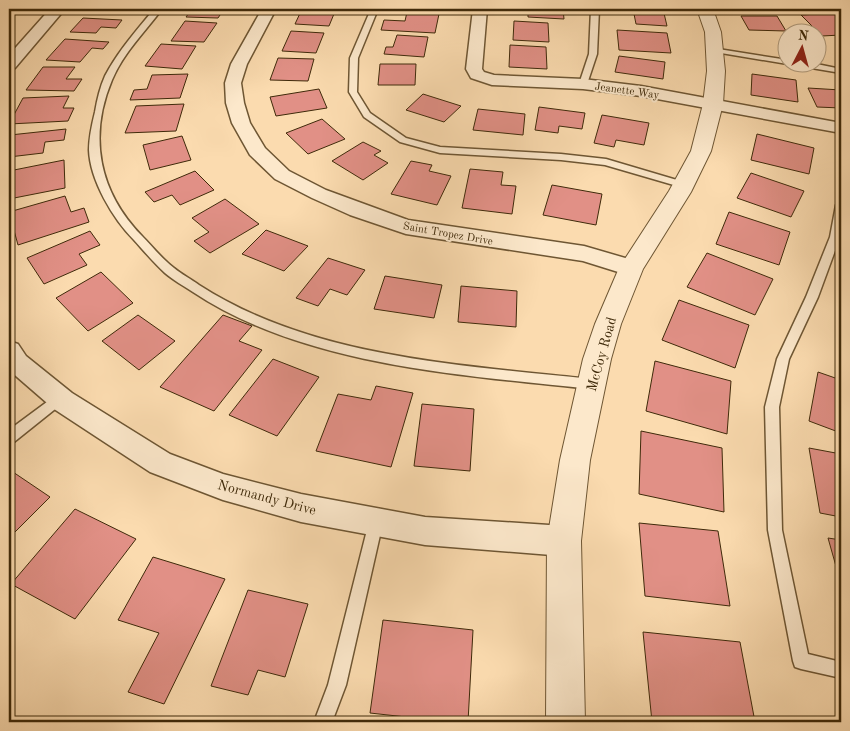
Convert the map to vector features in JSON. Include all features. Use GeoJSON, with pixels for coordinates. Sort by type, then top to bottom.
{"type":"FeatureCollection","features":[{"type":"Feature","properties":{"kind":"street"},"geometry":{"type":"LineString","coordinates":[[9,65],[58,9]]}},
{"type":"Feature","properties":{"kind":"street","name":"Saint Tropez Drive"},"geometry":{"type":"LineString","coordinates":[[269,9],[239,64],[233,83],[234,102],[240,123],[257,151],[282,175],[349,207],[406,226],[584,254],[631,268]]}},
{"type":"Feature","properties":{"kind":"street","name":"Jeanette Way"},"geometry":{"type":"LineString","coordinates":[[480,9],[474,69],[477,75],[492,80],[583,84],[641,91],[841,128]]}},
{"type":"Feature","properties":{"kind":"street","name":"McCoy Road"},"geometry":{"type":"LineString","coordinates":[[565,722],[564,541],[575,460],[591,384],[608,324],[631,268],[684,185],[701,151],[713,104],[715,50],[713,32],[705,9]]}},
{"type":"Feature","properties":{"kind":"street","name":"Normandy Drive"},"geometry":{"type":"LineString","coordinates":[[9,351],[18,363],[59,398],[160,463],[240,491],[301,508],[425,531],[564,541]]}},
{"type":"Feature","properties":{"kind":"lane"},"geometry":{"type":"LineString","coordinates":[[158,9],[123,56],[105,85],[94,151],[113,207],[139,242],[174,275],[230,309],[301,338],[424,366],[591,384]]}},
{"type":"Feature","properties":{"kind":"lane"},"geometry":{"type":"LineString","coordinates":[[374,9],[354,58],[353,92],[367,115],[403,140],[440,150],[561,157],[606,162],[684,185]]}},
{"type":"Feature","properties":{"kind":"lane"},"geometry":{"type":"LineString","coordinates":[[583,84],[593,54],[595,9]]}},
{"type":"Feature","properties":{"kind":"lane"},"geometry":{"type":"LineString","coordinates":[[715,50],[778,60]]}},
{"type":"Feature","properties":{"kind":"lane"},"geometry":{"type":"LineString","coordinates":[[828,69],[841,71]]}},
{"type":"Feature","properties":{"kind":"lane"},"geometry":{"type":"LineString","coordinates":[[841,205],[835,237],[812,297],[783,359],[772,407],[776,530],[801,661],[841,670]]}},
{"type":"Feature","properties":{"kind":"lane"},"geometry":{"type":"LineString","coordinates":[[9,438],[59,398]]}},
{"type":"Feature","properties":{"kind":"lane"},"geometry":{"type":"LineString","coordinates":[[323,722],[337,685],[376,522]]}},
{"type":"Feature","properties":{"kind":"building"},"geometry":{"type":"Polygon","coordinates":[[[92,9],[137,9],[133,14],[90,12],[92,9]]]}},
{"type":"Feature","properties":{"kind":"building"},"geometry":{"type":"Polygon","coordinates":[[[192,9],[224,9],[218,18],[186,17],[192,9]]]}},
{"type":"Feature","properties":{"kind":"building"},"geometry":{"type":"Polygon","coordinates":[[[302,9],[336,9],[329,26],[295,24],[302,9]]]}},
{"type":"Feature","properties":{"kind":"building"},"geometry":{"type":"Polygon","coordinates":[[[528,9],[563,9],[564,19],[528,17],[528,9]]]}},
{"type":"Feature","properties":{"kind":"building"},"geometry":{"type":"Polygon","coordinates":[[[633,9],[663,9],[667,26],[636,24],[633,9]]]}},
{"type":"Feature","properties":{"kind":"building"},"geometry":{"type":"Polygon","coordinates":[[[407,12],[439,14],[435,33],[381,30],[384,20],[405,21],[407,12]]]}},
{"type":"Feature","properties":{"kind":"building"},"geometry":{"type":"Polygon","coordinates":[[[837,13],[841,17],[841,35],[828,36],[828,22],[808,22],[801,15],[837,13]]]}},
{"type":"Feature","properties":{"kind":"building"},"geometry":{"type":"Polygon","coordinates":[[[741,16],[777,16],[781,22],[778,22],[778,31],[749,30],[741,16]]]}},
{"type":"Feature","properties":{"kind":"building"},"geometry":{"type":"Polygon","coordinates":[[[83,18],[122,20],[116,28],[101,27],[96,33],[70,32],[83,18]]]}},
{"type":"Feature","properties":{"kind":"building"},"geometry":{"type":"Polygon","coordinates":[[[185,21],[217,23],[204,42],[171,41],[185,21]]]}},
{"type":"Feature","properties":{"kind":"building"},"geometry":{"type":"Polygon","coordinates":[[[514,21],[548,23],[549,42],[513,40],[514,21]]]}},
{"type":"Feature","properties":{"kind":"building"},"geometry":{"type":"Polygon","coordinates":[[[617,30],[667,33],[671,53],[619,50],[617,30]]]}},
{"type":"Feature","properties":{"kind":"building"},"geometry":{"type":"Polygon","coordinates":[[[291,31],[324,33],[316,53],[282,51],[291,31]]]}},
{"type":"Feature","properties":{"kind":"building"},"geometry":{"type":"Polygon","coordinates":[[[397,35],[428,37],[424,57],[384,54],[386,47],[393,47],[397,35]]]}},
{"type":"Feature","properties":{"kind":"building"},"geometry":{"type":"Polygon","coordinates":[[[65,39],[109,42],[103,49],[92,48],[80,62],[46,60],[65,39]]]}},
{"type":"Feature","properties":{"kind":"building"},"geometry":{"type":"Polygon","coordinates":[[[161,44],[196,46],[182,69],[145,66],[161,44]]]}},
{"type":"Feature","properties":{"kind":"building"},"geometry":{"type":"Polygon","coordinates":[[[510,45],[546,47],[547,69],[509,67],[510,45]]]}},
{"type":"Feature","properties":{"kind":"building"},"geometry":{"type":"Polygon","coordinates":[[[619,56],[665,62],[663,79],[615,72],[619,56]]]}},
{"type":"Feature","properties":{"kind":"building"},"geometry":{"type":"Polygon","coordinates":[[[278,58],[314,59],[308,81],[270,80],[278,58]]]}},
{"type":"Feature","properties":{"kind":"building"},"geometry":{"type":"Polygon","coordinates":[[[380,64],[416,64],[415,85],[378,85],[380,64]]]}},
{"type":"Feature","properties":{"kind":"building"},"geometry":{"type":"Polygon","coordinates":[[[43,67],[75,67],[66,79],[82,79],[74,91],[26,90],[43,67]]]}},
{"type":"Feature","properties":{"kind":"building"},"geometry":{"type":"Polygon","coordinates":[[[188,74],[180,98],[130,100],[134,90],[147,89],[152,75],[188,74]]]}},
{"type":"Feature","properties":{"kind":"building"},"geometry":{"type":"Polygon","coordinates":[[[752,74],[796,80],[798,102],[751,95],[752,74]]]}},
{"type":"Feature","properties":{"kind":"building"},"geometry":{"type":"Polygon","coordinates":[[[808,88],[841,90],[841,108],[817,107],[808,88]]]}},
{"type":"Feature","properties":{"kind":"building"},"geometry":{"type":"Polygon","coordinates":[[[319,89],[327,108],[276,116],[270,97],[319,89]]]}},
{"type":"Feature","properties":{"kind":"building"},"geometry":{"type":"Polygon","coordinates":[[[423,94],[461,106],[444,122],[406,110],[423,94]]]}},
{"type":"Feature","properties":{"kind":"building"},"geometry":{"type":"Polygon","coordinates":[[[69,96],[63,108],[74,108],[68,121],[9,124],[23,98],[69,96]]]}},
{"type":"Feature","properties":{"kind":"building"},"geometry":{"type":"Polygon","coordinates":[[[184,104],[176,131],[125,133],[136,106],[184,104]]]}},
{"type":"Feature","properties":{"kind":"building"},"geometry":{"type":"Polygon","coordinates":[[[539,107],[585,113],[582,129],[559,126],[558,133],[535,130],[539,107]]]}},
{"type":"Feature","properties":{"kind":"building"},"geometry":{"type":"Polygon","coordinates":[[[478,109],[525,114],[523,135],[473,130],[478,109]]]}},
{"type":"Feature","properties":{"kind":"building"},"geometry":{"type":"Polygon","coordinates":[[[602,115],[649,123],[644,145],[616,140],[614,147],[594,143],[602,115]]]}},
{"type":"Feature","properties":{"kind":"building"},"geometry":{"type":"Polygon","coordinates":[[[322,119],[345,139],[308,154],[286,133],[322,119]]]}},
{"type":"Feature","properties":{"kind":"building"},"geometry":{"type":"Polygon","coordinates":[[[66,129],[64,140],[45,142],[43,153],[9,157],[10,135],[66,129]]]}},
{"type":"Feature","properties":{"kind":"building"},"geometry":{"type":"Polygon","coordinates":[[[757,134],[814,148],[809,174],[751,160],[757,134]]]}},
{"type":"Feature","properties":{"kind":"building"},"geometry":{"type":"Polygon","coordinates":[[[182,136],[191,160],[150,170],[143,145],[182,136]]]}},
{"type":"Feature","properties":{"kind":"building"},"geometry":{"type":"Polygon","coordinates":[[[363,142],[381,151],[374,155],[388,163],[363,180],[332,161],[363,142]]]}},
{"type":"Feature","properties":{"kind":"building"},"geometry":{"type":"Polygon","coordinates":[[[64,160],[65,188],[9,199],[9,171],[64,160]]]}},
{"type":"Feature","properties":{"kind":"building"},"geometry":{"type":"Polygon","coordinates":[[[411,161],[432,165],[429,171],[451,176],[437,205],[391,194],[411,161]]]}},
{"type":"Feature","properties":{"kind":"building"},"geometry":{"type":"Polygon","coordinates":[[[470,169],[503,172],[501,185],[516,186],[512,214],[462,208],[470,169]]]}},
{"type":"Feature","properties":{"kind":"building"},"geometry":{"type":"Polygon","coordinates":[[[195,171],[214,190],[180,205],[172,195],[154,202],[145,192],[195,171]]]}},
{"type":"Feature","properties":{"kind":"building"},"geometry":{"type":"Polygon","coordinates":[[[751,173],[804,191],[791,217],[737,198],[751,173]]]}},
{"type":"Feature","properties":{"kind":"building"},"geometry":{"type":"Polygon","coordinates":[[[552,185],[602,194],[596,225],[543,215],[552,185]]]}},
{"type":"Feature","properties":{"kind":"building"},"geometry":{"type":"Polygon","coordinates":[[[65,196],[71,212],[84,208],[89,222],[18,245],[9,212],[65,196]]]}},
{"type":"Feature","properties":{"kind":"building"},"geometry":{"type":"Polygon","coordinates":[[[225,199],[259,224],[210,253],[194,241],[209,232],[192,218],[225,199]]]}},
{"type":"Feature","properties":{"kind":"building"},"geometry":{"type":"Polygon","coordinates":[[[729,212],[790,232],[779,265],[716,244],[729,212]]]}},
{"type":"Feature","properties":{"kind":"building"},"geometry":{"type":"Polygon","coordinates":[[[266,230],[308,246],[284,271],[242,254],[266,230]]]}},
{"type":"Feature","properties":{"kind":"building"},"geometry":{"type":"Polygon","coordinates":[[[90,231],[100,245],[79,254],[87,265],[44,284],[27,258],[90,231]]]}},
{"type":"Feature","properties":{"kind":"building"},"geometry":{"type":"Polygon","coordinates":[[[707,253],[773,279],[755,315],[687,287],[707,253]]]}},
{"type":"Feature","properties":{"kind":"building"},"geometry":{"type":"Polygon","coordinates":[[[328,258],[365,270],[347,295],[330,289],[318,306],[296,298],[328,258]]]}},
{"type":"Feature","properties":{"kind":"building"},"geometry":{"type":"Polygon","coordinates":[[[101,272],[133,303],[88,331],[56,298],[101,272]]]}},
{"type":"Feature","properties":{"kind":"building"},"geometry":{"type":"Polygon","coordinates":[[[385,276],[442,285],[434,318],[374,309],[385,276]]]}},
{"type":"Feature","properties":{"kind":"building"},"geometry":{"type":"Polygon","coordinates":[[[461,286],[517,291],[516,327],[458,322],[461,286]]]}},
{"type":"Feature","properties":{"kind":"building"},"geometry":{"type":"Polygon","coordinates":[[[679,300],[749,325],[735,368],[662,340],[679,300]]]}},
{"type":"Feature","properties":{"kind":"building"},"geometry":{"type":"Polygon","coordinates":[[[138,315],[175,341],[139,370],[102,341],[138,315]]]}},
{"type":"Feature","properties":{"kind":"building"},"geometry":{"type":"Polygon","coordinates":[[[223,315],[252,326],[239,341],[262,350],[214,411],[160,387],[223,315]]]}},
{"type":"Feature","properties":{"kind":"building"},"geometry":{"type":"Polygon","coordinates":[[[273,359],[319,377],[277,436],[229,415],[273,359]]]}},
{"type":"Feature","properties":{"kind":"building"},"geometry":{"type":"Polygon","coordinates":[[[655,361],[731,381],[727,434],[646,411],[655,361]]]}},
{"type":"Feature","properties":{"kind":"building"},"geometry":{"type":"Polygon","coordinates":[[[818,372],[841,380],[841,433],[809,421],[818,372]]]}},
{"type":"Feature","properties":{"kind":"building"},"geometry":{"type":"Polygon","coordinates":[[[376,386],[413,393],[391,467],[316,451],[338,394],[371,400],[376,386]]]}},
{"type":"Feature","properties":{"kind":"building"},"geometry":{"type":"Polygon","coordinates":[[[422,404],[474,409],[470,471],[414,466],[422,404]]]}},
{"type":"Feature","properties":{"kind":"building"},"geometry":{"type":"Polygon","coordinates":[[[641,431],[722,448],[724,512],[639,494],[641,431]]]}},
{"type":"Feature","properties":{"kind":"building"},"geometry":{"type":"Polygon","coordinates":[[[809,448],[841,454],[841,517],[820,513],[809,448]]]}},
{"type":"Feature","properties":{"kind":"building"},"geometry":{"type":"Polygon","coordinates":[[[9,471],[50,497],[9,538],[9,471]]]}},
{"type":"Feature","properties":{"kind":"building"},"geometry":{"type":"Polygon","coordinates":[[[75,509],[136,539],[75,619],[11,584],[75,509]]]}},
{"type":"Feature","properties":{"kind":"building"},"geometry":{"type":"Polygon","coordinates":[[[639,523],[718,531],[730,606],[645,596],[639,523]]]}},
{"type":"Feature","properties":{"kind":"building"},"geometry":{"type":"Polygon","coordinates":[[[828,538],[841,540],[841,584],[828,538]]]}},
{"type":"Feature","properties":{"kind":"building"},"geometry":{"type":"Polygon","coordinates":[[[153,557],[225,579],[164,704],[128,692],[159,633],[118,620],[153,557]]]}},
{"type":"Feature","properties":{"kind":"building"},"geometry":{"type":"Polygon","coordinates":[[[248,590],[308,604],[285,677],[258,670],[248,695],[211,686],[248,590]]]}},
{"type":"Feature","properties":{"kind":"building"},"geometry":{"type":"Polygon","coordinates":[[[383,620],[473,630],[468,722],[451,722],[370,713],[383,620]]]}},
{"type":"Feature","properties":{"kind":"building"},"geometry":{"type":"Polygon","coordinates":[[[643,632],[740,642],[755,722],[652,722],[643,632]]]}}]}
